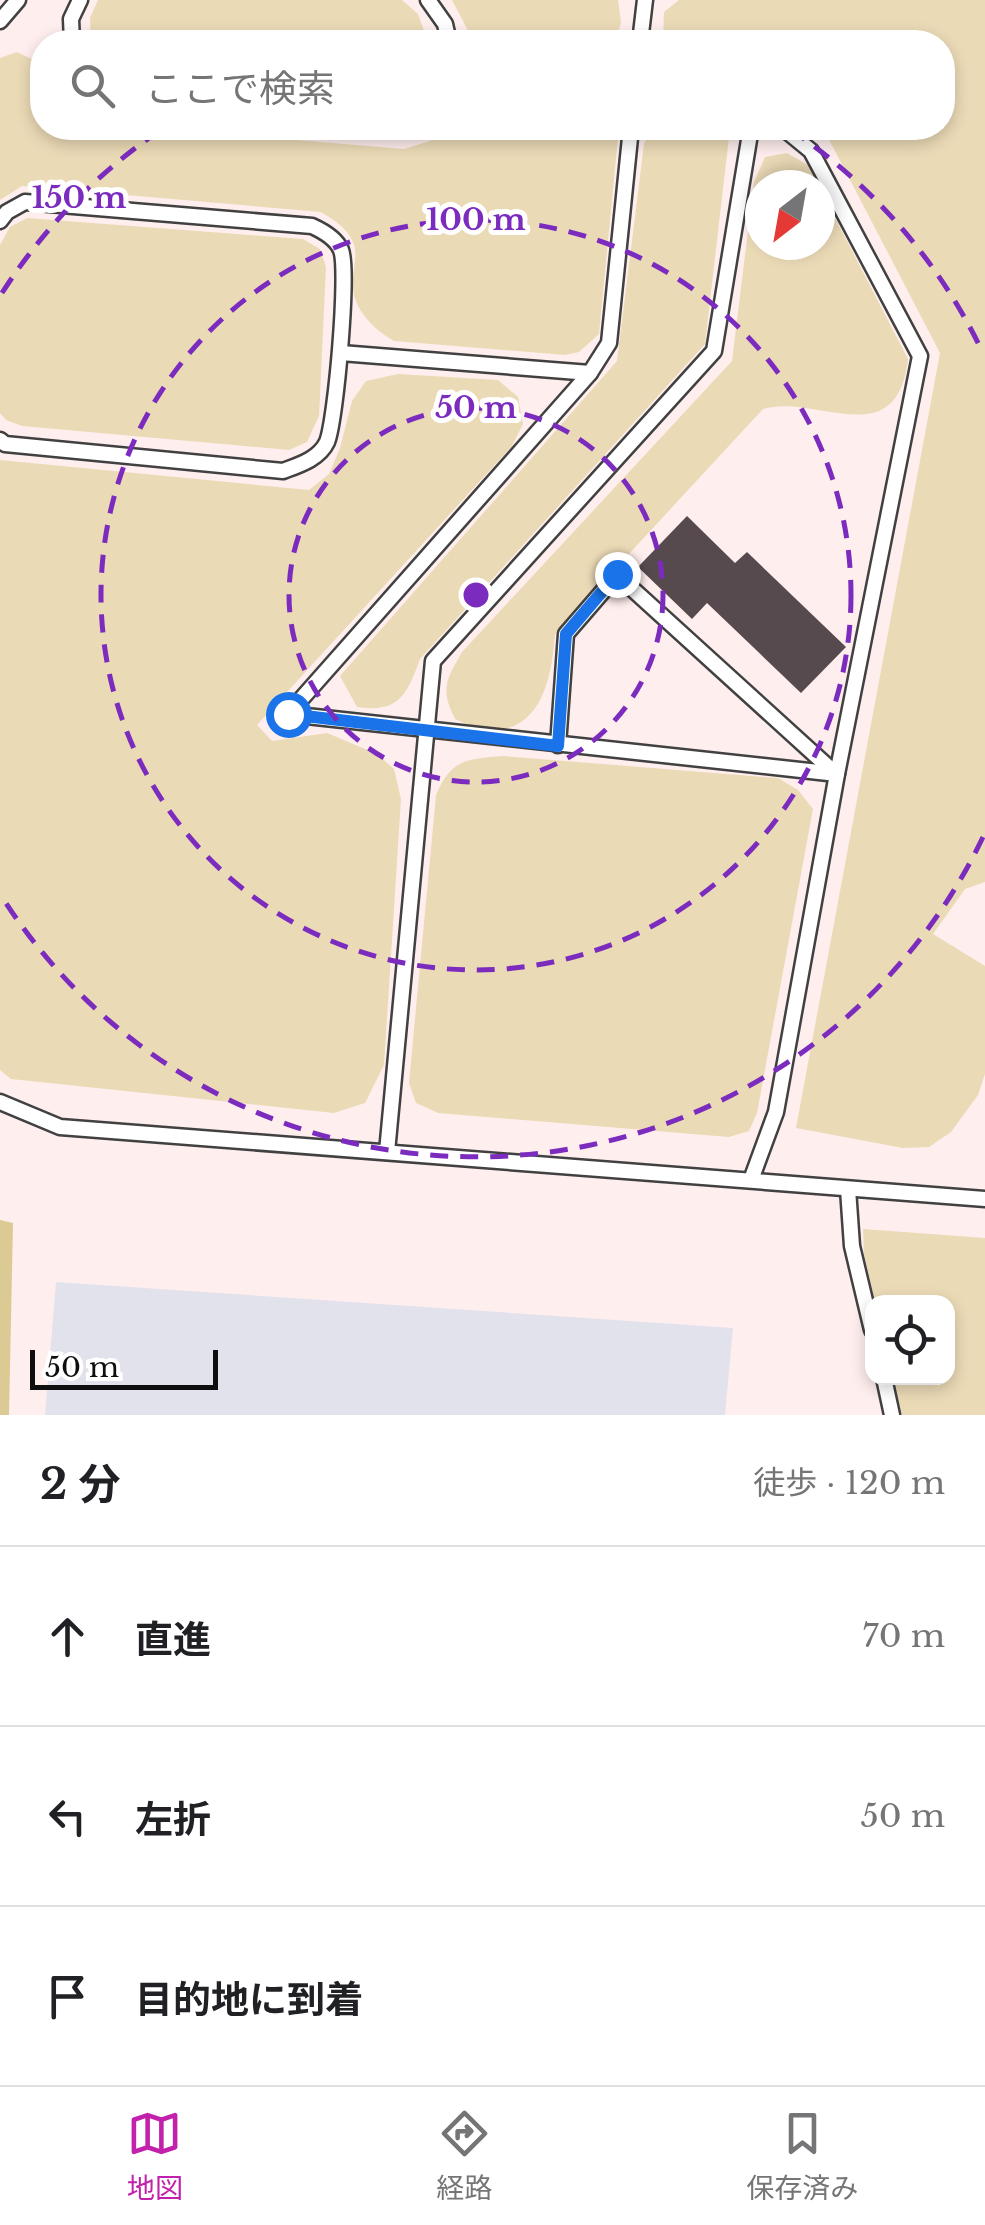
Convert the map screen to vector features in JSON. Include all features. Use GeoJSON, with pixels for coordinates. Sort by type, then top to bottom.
{"type":"FeatureCollection","features":[{"type":"Feature","properties":{"kind":"lane"},"geometry":{"type":"LineString","coordinates":[[0,22],[18,0]]}},
{"type":"Feature","properties":{"kind":"lane"},"geometry":{"type":"LineString","coordinates":[[71,30],[71,19],[80,0]]}},
{"type":"Feature","properties":{"kind":"lane"},"geometry":{"type":"LineString","coordinates":[[428,0],[446,30]]}},
{"type":"Feature","properties":{"kind":"lane"},"geometry":{"type":"LineString","coordinates":[[641,30],[644,0]]}},
{"type":"Feature","properties":{"kind":"lane"},"geometry":{"type":"LineString","coordinates":[[630,140],[609,343],[590,373],[288,714],[837,774]]}},
{"type":"Feature","properties":{"kind":"lane"},"geometry":{"type":"LineString","coordinates":[[388,1152],[433,661],[714,351],[749,140]]}},
{"type":"Feature","properties":{"kind":"lane"},"geometry":{"type":"LineString","coordinates":[[750,1180],[776,1112],[837,774],[920,356],[812,151],[798,140]]}},
{"type":"Feature","properties":{"kind":"lane"},"geometry":{"type":"LineString","coordinates":[[0,221],[25,202],[312,226],[327,233],[341,250],[341,352],[327,443],[309,461],[283,471],[5,444],[0,440]]}},
{"type":"Feature","properties":{"kind":"lane"},"geometry":{"type":"LineString","coordinates":[[341,352],[590,373]]}},
{"type":"Feature","properties":{"kind":"lane"},"geometry":{"type":"LineString","coordinates":[[558,746],[566,634],[617,574],[837,774]]}},
{"type":"Feature","properties":{"kind":"lane"},"geometry":{"type":"LineString","coordinates":[[0,1102],[60,1127],[985,1199]]}},
{"type":"Feature","properties":{"kind":"lane"},"geometry":{"type":"LineString","coordinates":[[848,1190],[852,1246],[865,1301]]}},
{"type":"Feature","properties":{"kind":"lane"},"geometry":{"type":"LineString","coordinates":[[886,1385],[892,1415]]}},
{"type":"Feature","properties":{"kind":"shaded area"},"geometry":{"type":"Polygon","coordinates":[[[98,0],[402,0],[418,14],[424,30],[90,30],[90,18],[98,0]]]}},
{"type":"Feature","properties":{"kind":"shaded area"},"geometry":{"type":"Polygon","coordinates":[[[452,0],[618,0],[621,22],[619,30],[468,30],[452,0]]]}},
{"type":"Feature","properties":{"kind":"shaded area"},"geometry":{"type":"Polygon","coordinates":[[[679,0],[985,0],[985,882],[965,889],[933,934],[985,966],[985,1074],[978,1095],[951,1132],[929,1147],[903,1148],[796,1128],[940,353],[829,140],[955,140],[955,30],[663,30],[664,12],[679,0]]]}},
{"type":"Feature","properties":{"kind":"shaded area"},"geometry":{"type":"Polygon","coordinates":[[[17,52],[30,58],[30,140],[297,140],[404,149],[431,140],[618,140],[599,334],[579,352],[565,355],[394,341],[370,323],[359,307],[353,288],[352,239],[321,212],[22,186],[0,200],[0,58],[17,52]]]}},
{"type":"Feature","properties":{"kind":"shaded area"},"geometry":{"type":"Polygon","coordinates":[[[646,140],[729,140],[705,344],[420,659],[411,683],[399,699],[383,707],[357,707],[340,676],[617,361],[646,140]]]}},
{"type":"Feature","properties":{"kind":"shaded area"},"geometry":{"type":"Polygon","coordinates":[[[787,153],[810,170],[759,170],[765,157],[787,153]]]}},
{"type":"Feature","properties":{"kind":"shaded area"},"geometry":{"type":"Polygon","coordinates":[[[27,218],[303,239],[320,249],[326,267],[319,416],[307,442],[289,450],[22,426],[6,420],[0,413],[0,245],[10,227],[27,218]]]}},
{"type":"Feature","properties":{"kind":"shaded area"},"geometry":{"type":"Polygon","coordinates":[[[835,218],[908,359],[901,388],[888,405],[871,413],[784,406],[763,409],[555,634],[547,684],[531,713],[504,729],[481,729],[455,719],[446,692],[462,652],[732,361],[745,255],[745,260],[835,260],[835,218]]]}},
{"type":"Feature","properties":{"kind":"shaded area"},"geometry":{"type":"Polygon","coordinates":[[[398,374],[498,380],[518,397],[523,424],[512,446],[257,725],[272,741],[327,733],[377,754],[394,769],[401,799],[384,1065],[365,1103],[334,1113],[11,1079],[0,1070],[0,460],[309,490],[329,474],[352,401],[366,381],[398,374]]]}},
{"type":"Feature","properties":{"kind":"shaded area"},"geometry":{"type":"Polygon","coordinates":[[[503,756],[778,778],[798,790],[813,809],[757,1113],[749,1131],[729,1137],[438,1113],[416,1103],[409,1083],[436,795],[448,774],[462,763],[503,756]]]}},
{"type":"Feature","properties":{"kind":"shaded area"},"geometry":{"type":"Polygon","coordinates":[[[0,1220],[13,1223],[9,1415],[0,1415],[0,1220]]]}},
{"type":"Feature","properties":{"kind":"shaded area"},"geometry":{"type":"Polygon","coordinates":[[[863,1229],[985,1238],[985,1415],[902,1415],[895,1385],[955,1385],[955,1295],[873,1295],[863,1229]]]}},
{"type":"Feature","properties":{"kind":"shaded area"},"geometry":{"type":"Polygon","coordinates":[[[56,1282],[733,1328],[725,1415],[45,1415],[56,1282]]]}},
{"type":"Feature","properties":{"kind":"building"},"geometry":{"type":"Polygon","coordinates":[[[687,516],[735,563],[747,552],[846,647],[801,693],[707,603],[692,619],[638,567],[687,516]]]}},
{"type":"Feature","properties":{"kind":"route"},"geometry":{"type":"LineString","coordinates":[[288,714],[558,746],[566,634],[617,574]]}}]}
